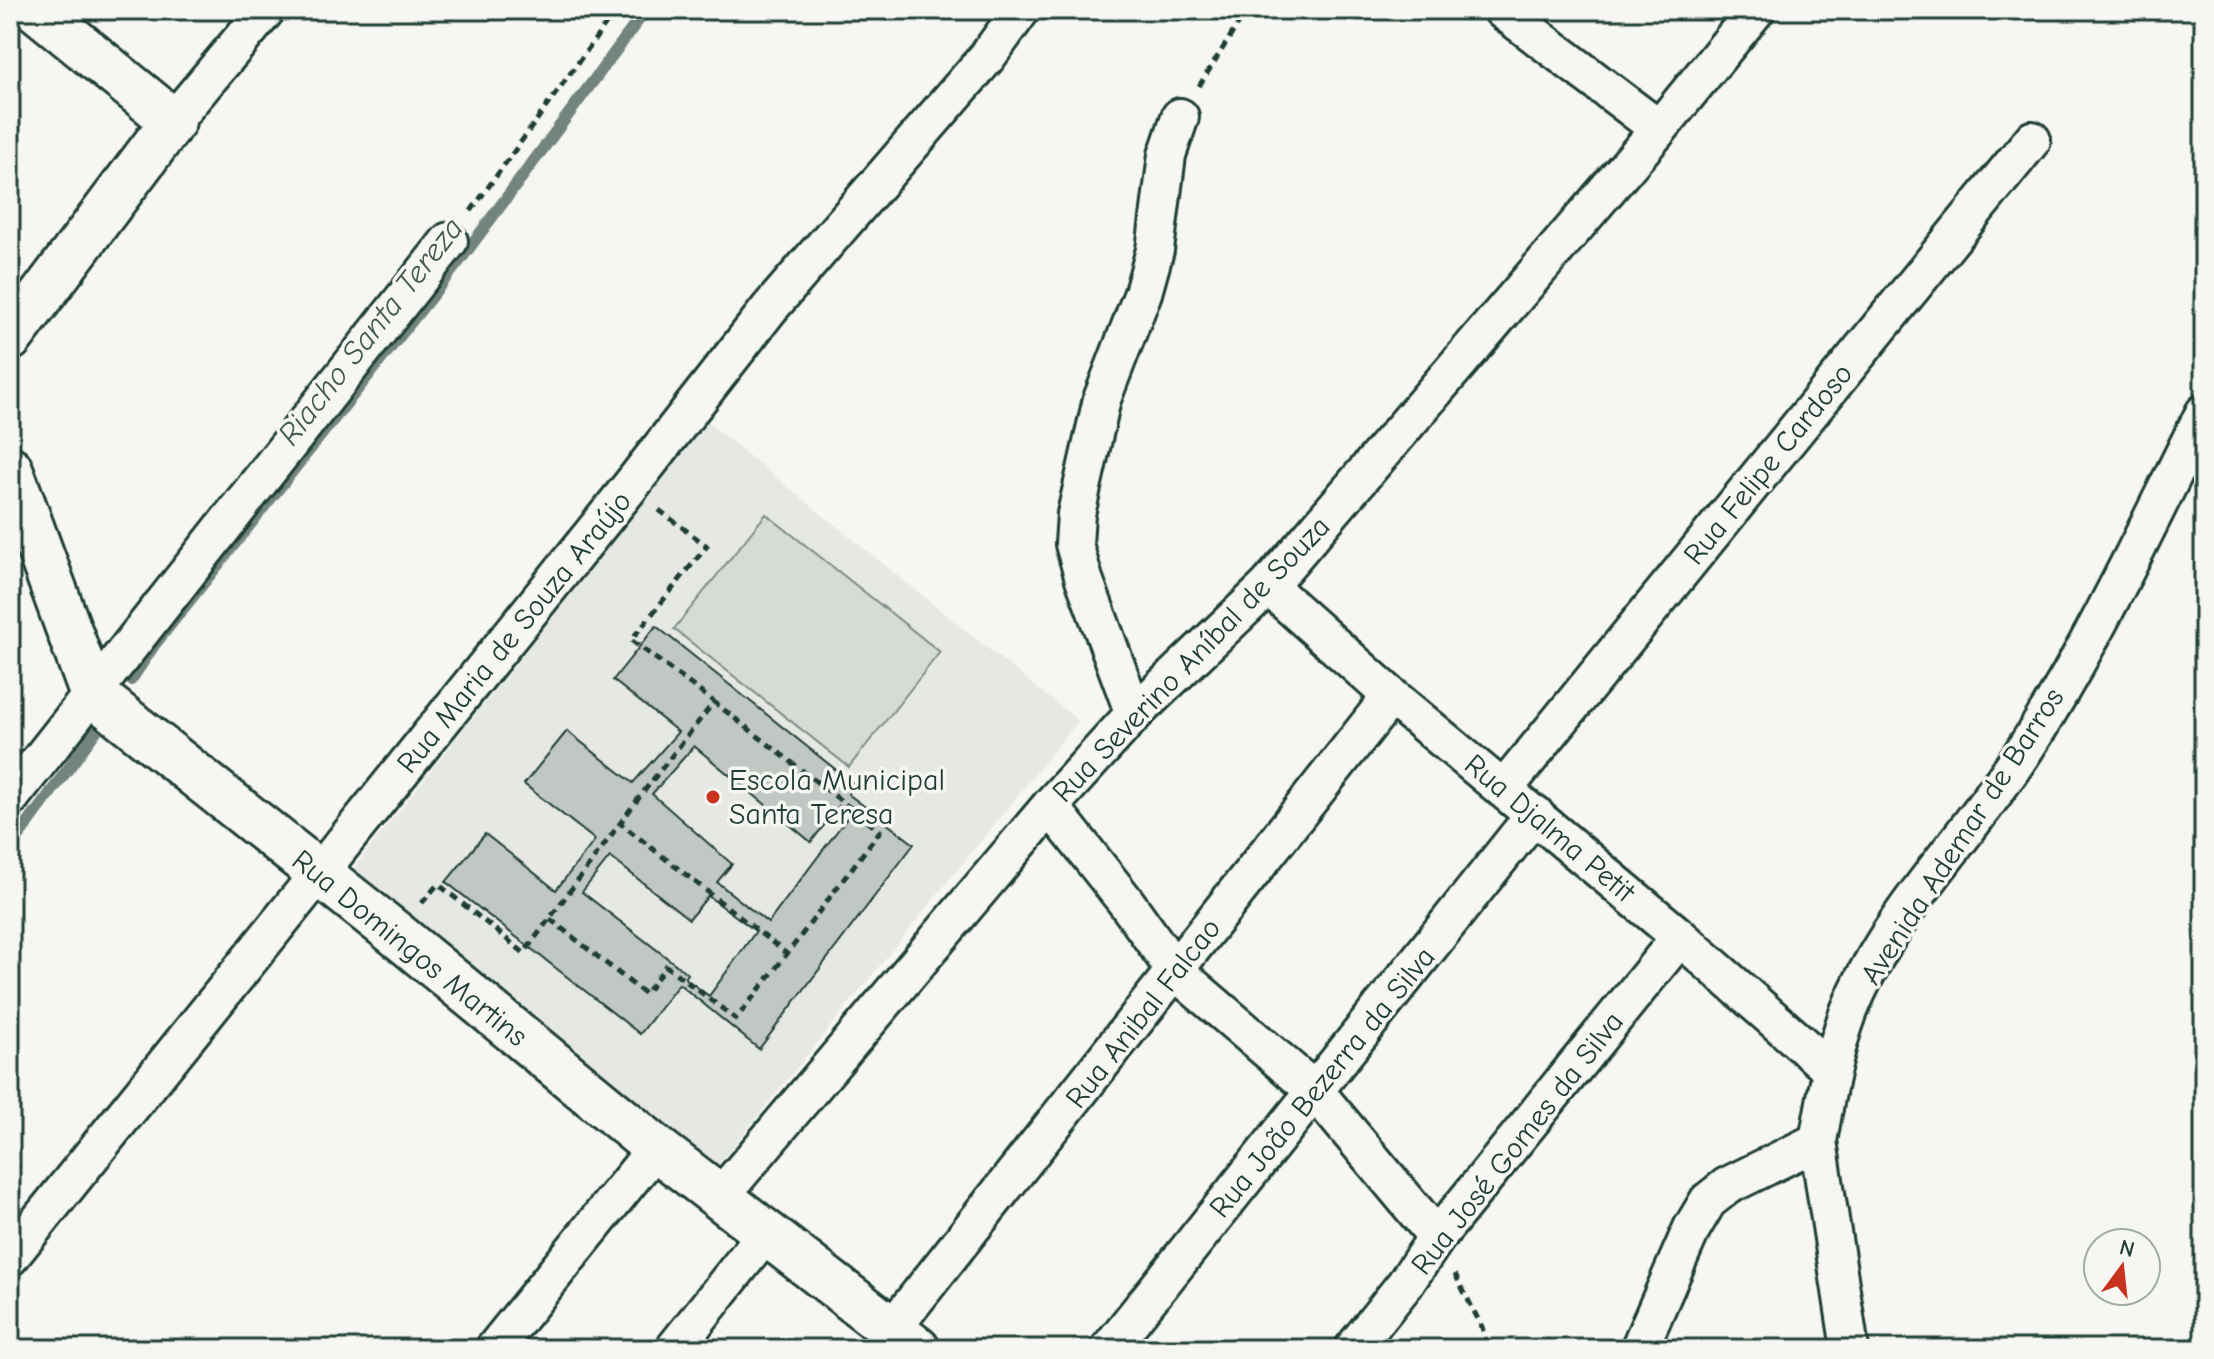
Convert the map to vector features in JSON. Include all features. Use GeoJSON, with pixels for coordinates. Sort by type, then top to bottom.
{"type":"FeatureCollection","features":[{"type":"Feature","properties":{"kind":"street"},"geometry":{"type":"LineString","coordinates":[[37,10],[173,121]]}},
{"type":"Feature","properties":{"kind":"street"},"geometry":{"type":"LineString","coordinates":[[10,338],[173,121],[266,10]]}},
{"type":"Feature","properties":{"kind":"street","name":"Rua Maria de Souza Araújo"},"geometry":{"type":"LineString","coordinates":[[10,1257],[320,874],[769,309],[987,57],[1021,10]]}},
{"type":"Feature","properties":{"kind":"street"},"geometry":{"type":"LineString","coordinates":[[1502,10],[1659,129]]}},
{"type":"Feature","properties":{"kind":"street","name":"Rua Severino Aníbal de Souza"},"geometry":{"type":"LineString","coordinates":[[719,1198],[1050,806],[1134,714],[1268,586],[1659,129],[1756,10]]}},
{"type":"Feature","properties":{"kind":"street"},"geometry":{"type":"LineString","coordinates":[[1134,714],[1074,544],[1076,514],[1102,399],[1143,293],[1155,250],[1167,155],[1180,117]]}},
{"type":"Feature","properties":{"kind":"street","name":"Rua Felipe Cardoso"},"geometry":{"type":"LineString","coordinates":[[1504,789],[2032,140]]}},
{"type":"Feature","properties":{"kind":"street"},"geometry":{"type":"LineString","coordinates":[[10,798],[449,241]]}},
{"type":"Feature","properties":{"kind":"street","name":"Avenida Ademar de Barros"},"geometry":{"type":"LineString","coordinates":[[1850,1349],[1818,1141],[1831,1070],[1850,1009],[1887,939],[2021,755],[2096,626],[2204,413]]}},
{"type":"Feature","properties":{"kind":"street"},"geometry":{"type":"LineString","coordinates":[[10,469],[92,693]]}},
{"type":"Feature","properties":{"kind":"street","name":"Rua Djalma Petit"},"geometry":{"type":"LineString","coordinates":[[1268,586],[1391,696],[1680,937],[1831,1070]]}},
{"type":"Feature","properties":{"kind":"street","name":"Rua Domingos Martins"},"geometry":{"type":"LineString","coordinates":[[92,693],[396,934],[656,1148],[905,1339]]}},
{"type":"Feature","properties":{"kind":"street","name":"Rua Anibal Falcao"},"geometry":{"type":"LineString","coordinates":[[905,1339],[1176,972],[1391,696]]}},
{"type":"Feature","properties":{"kind":"street"},"geometry":{"type":"LineString","coordinates":[[1050,806],[1126,902],[1176,972],[1315,1091],[1437,1237]]}},
{"type":"Feature","properties":{"kind":"street","name":"Rua João Bezerra da Silva"},"geometry":{"type":"LineString","coordinates":[[1109,1349],[1535,814]]}},
{"type":"Feature","properties":{"kind":"street","name":"Rua José Gomes da Silva"},"geometry":{"type":"LineString","coordinates":[[1353,1349],[1405,1284],[1437,1237],[1680,937]]}},
{"type":"Feature","properties":{"kind":"street"},"geometry":{"type":"LineString","coordinates":[[1639,1349],[1692,1228],[1708,1201],[1727,1186],[1818,1141]]}},
{"type":"Feature","properties":{"kind":"street"},"geometry":{"type":"LineString","coordinates":[[494,1349],[656,1148]]}},
{"type":"Feature","properties":{"kind":"street"},"geometry":{"type":"LineString","coordinates":[[674,1349],[767,1232]]}},
{"type":"Feature","properties":{"kind":"path"},"geometry":{"type":"LineString","coordinates":[[449,241],[616,10]]}},
{"type":"Feature","properties":{"kind":"path"},"geometry":{"type":"LineString","coordinates":[[1180,117],[1247,10]]}},
{"type":"Feature","properties":{"kind":"path"},"geometry":{"type":"LineString","coordinates":[[550,919],[645,994],[666,966],[736,1019],[880,831],[631,640],[707,546],[629,488]]}},
{"type":"Feature","properties":{"kind":"path"},"geometry":{"type":"LineString","coordinates":[[396,934],[438,884],[524,953],[714,702]]}},
{"type":"Feature","properties":{"kind":"path"},"geometry":{"type":"LineString","coordinates":[[620,823],[787,954]]}},
{"type":"Feature","properties":{"kind":"path"},"geometry":{"type":"LineString","coordinates":[[1437,1237],[1482,1327],[1488,1349]]}},
{"type":"Feature","properties":{"kind":"shaded area","name":"Escola Municipal Santa Teresa"},"geometry":{"type":"Polygon","coordinates":[[[707,422],[1078,721],[718,1165],[349,874],[707,422]]]}},
{"type":"Feature","properties":{"kind":"shaded area"},"geometry":{"type":"Polygon","coordinates":[[[766,514],[940,652],[849,767],[674,629],[766,514]]]}},
{"type":"Feature","properties":{"kind":"building"},"geometry":{"type":"Polygon","coordinates":[[[656,626],[855,785],[848,794],[914,844],[759,1049],[679,984],[640,1034],[446,882],[485,834],[556,890],[595,840],[524,784],[567,731],[633,783],[678,732],[613,680],[656,626]],[[694,746],[652,794],[732,864],[717,882],[768,923],[850,814],[839,806],[811,842],[694,746]],[[610,857],[582,892],[688,974],[685,978],[709,996],[756,931],[708,896],[689,919],[610,857]]]}},
{"type":"Feature","properties":{"kind":"waterway","name":"Riacho Santa Tereza"},"geometry":{"type":"LineString","coordinates":[[131,680],[155,644],[461,259],[646,10]]}},
{"type":"Feature","properties":{"kind":"waterway","name":"Riacho Santa Tereza"},"geometry":{"type":"LineString","coordinates":[[10,848],[96,731]]}},
{"type":"Feature","properties":{"kind":"place","name":"Escola Municipal Santa Teresa"},"geometry":{"type":"Point","coordinates":[713,797]}}]}
